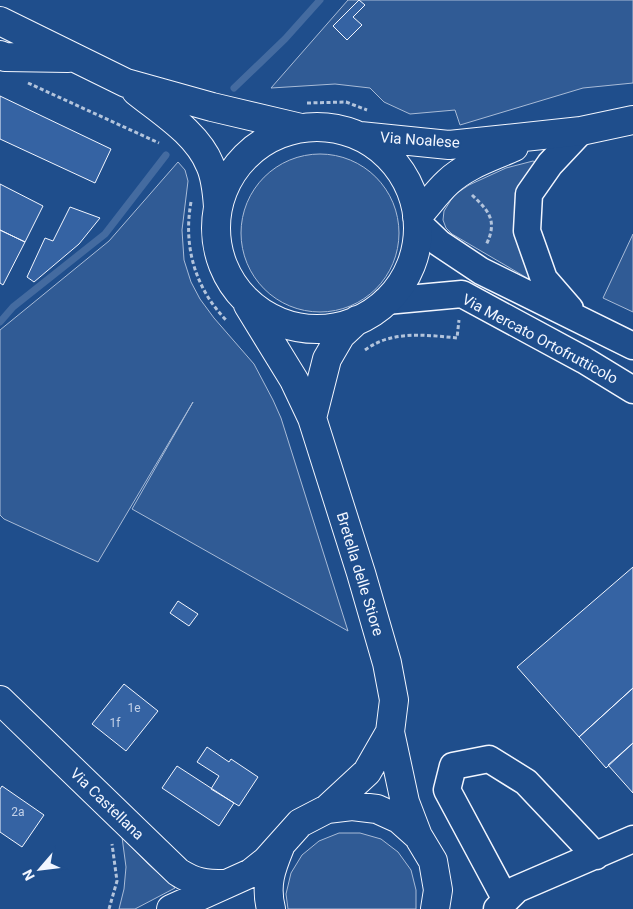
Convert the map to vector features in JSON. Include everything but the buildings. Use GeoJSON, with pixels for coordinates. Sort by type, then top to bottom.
{"type":"FeatureCollection","features":[{"type":"Feature","properties":{"kind":"main road","name":"Via Noalese"},"geometry":{"type":"LineString","coordinates":[[0,21],[126,83],[212,108],[301,115],[321,127],[340,129],[364,124],[449,145],[581,131],[633,120]]}},
{"type":"Feature","properties":{"kind":"main road"},"geometry":{"type":"LineString","coordinates":[[0,55],[6,58],[74,58]]}},
{"type":"Feature","properties":{"kind":"main road","name":"Via Noalese"},"geometry":{"type":"LineString","coordinates":[[126,83],[183,129],[204,152],[211,166],[216,185],[218,207],[216,229],[219,250],[226,271],[238,290],[260,310],[272,318],[292,326],[314,329],[336,327],[357,320],[372,312],[386,301],[404,279],[415,252],[418,220],[411,192],[399,168],[381,150],[364,124]]}},
{"type":"Feature","properties":{"kind":"main road","name":"Via Noalese"},"geometry":{"type":"LineString","coordinates":[[218,207],[224,187],[234,170],[247,154],[264,142],[282,133],[301,115]]}},
{"type":"Feature","properties":{"kind":"main road","name":"Via Noalese"},"geometry":{"type":"LineString","coordinates":[[418,220],[449,182],[459,173],[479,162],[541,136]]}},
{"type":"Feature","properties":{"kind":"main road","name":"Bretella delle Stiore"},"geometry":{"type":"LineString","coordinates":[[238,290],[294,380],[312,418],[387,663],[394,700],[390,732],[405,802],[418,836]]}},
{"type":"Feature","properties":{"kind":"main road"},"geometry":{"type":"LineString","coordinates":[[312,418],[326,359],[341,335],[357,320]]}},
{"type":"Feature","properties":{"kind":"main road","name":"Via Castellana"},"geometry":{"type":"LineString","coordinates":[[0,700],[178,872],[193,881],[205,884],[225,884]]}},
{"type":"Feature","properties":{"kind":"main road","name":"Bretella delle Stiore"},"geometry":{"type":"LineString","coordinates":[[328,809],[367,772],[390,732]]}},
{"type":"Feature","properties":{"kind":"main road","name":"Via Castellana"},"geometry":{"type":"LineString","coordinates":[[171,909],[250,873],[266,861],[300,823],[328,809],[352,806],[377,809],[399,819],[418,836],[433,861],[438,890],[435,909]]}},
{"type":"Feature","properties":{"kind":"main road","name":"Via Castellana"},"geometry":{"type":"LineString","coordinates":[[271,909],[268,897],[270,870],[280,846]]}},
{"type":"Feature","properties":{"kind":"street"},"geometry":{"type":"LineString","coordinates":[[579,319],[544,279],[527,231],[529,194],[550,164],[581,131]]}},
{"type":"Feature","properties":{"kind":"street"},"geometry":{"type":"LineString","coordinates":[[418,220],[439,243],[474,266],[633,346]]}},
{"type":"Feature","properties":{"kind":"street","name":"Via Mercato Ortofrutticolo"},"geometry":{"type":"LineString","coordinates":[[386,301],[462,294],[584,360],[633,390]]}},
{"type":"Feature","properties":{"kind":"street"},"geometry":{"type":"LineString","coordinates":[[596,856],[526,782],[489,759],[453,766],[447,790],[502,904],[517,889],[596,856],[633,839]]}},
{"type":"Feature","properties":{"kind":"path"},"geometry":{"type":"LineString","coordinates":[[27,83],[162,145]]}},
{"type":"Feature","properties":{"kind":"path"},"geometry":{"type":"LineString","coordinates":[[301,115],[346,102],[364,124]]}},
{"type":"Feature","properties":{"kind":"path"},"geometry":{"type":"LineString","coordinates":[[459,173],[464,187],[487,209],[492,222],[490,236],[474,266]]}},
{"type":"Feature","properties":{"kind":"path"},"geometry":{"type":"LineString","coordinates":[[192,198],[189,236],[193,265],[208,298],[227,322]]}},
{"type":"Feature","properties":{"kind":"path"},"geometry":{"type":"LineString","coordinates":[[359,354],[372,345],[400,336],[420,335],[457,338],[462,294]]}},
{"type":"Feature","properties":{"kind":"shaded area"},"geometry":{"type":"Polygon","coordinates":[[[348,0],[633,0],[633,83],[583,88],[460,125],[455,110],[410,114],[384,102],[370,88],[335,84],[271,88],[348,0]]]}},
{"type":"Feature","properties":{"kind":"shaded area"},"geometry":{"type":"Polygon","coordinates":[[[328,154],[343,157],[357,163],[376,177],[386,189],[396,210],[399,233],[396,256],[386,277],[376,289],[364,299],[343,309],[328,312],[312,312],[297,309],[276,299],[254,277],[242,249],[241,225],[244,210],[254,189],[276,167],[304,155],[328,154]]]}},
{"type":"Feature","properties":{"kind":"shaded area"},"geometry":{"type":"Polygon","coordinates":[[[533,161],[538,163],[539,285],[452,234],[446,228],[443,220],[444,211],[454,195],[469,185],[506,168],[533,161]]]}},
{"type":"Feature","properties":{"kind":"shaded area"},"geometry":{"type":"Polygon","coordinates":[[[178,162],[185,170],[188,181],[182,230],[184,260],[191,282],[200,299],[214,318],[254,364],[273,400],[281,418],[348,631],[132,509],[193,402],[98,562],[4,519],[0,515],[0,330],[109,241],[178,162]]]}},
{"type":"Feature","properties":{"kind":"shaded area"},"geometry":{"type":"Polygon","coordinates":[[[633,234],[633,312],[603,298],[633,234]]]}},
{"type":"Feature","properties":{"kind":"shaded area"},"geometry":{"type":"Polygon","coordinates":[[[339,833],[360,833],[381,839],[398,852],[411,870],[416,890],[416,909],[288,909],[286,894],[291,873],[302,855],[319,841],[339,833]]]}},
{"type":"Feature","properties":{"kind":"shaded area"},"geometry":{"type":"Polygon","coordinates":[[[122,837],[175,888],[135,909],[119,909],[124,889],[126,867],[122,837]]]}},
{"type":"Feature","properties":{"kind":"waterway"},"geometry":{"type":"LineString","coordinates":[[234,88],[285,39],[320,0]]}},
{"type":"Feature","properties":{"kind":"waterway"},"geometry":{"type":"LineString","coordinates":[[0,322],[13,307],[105,234],[166,155]]}}]}
